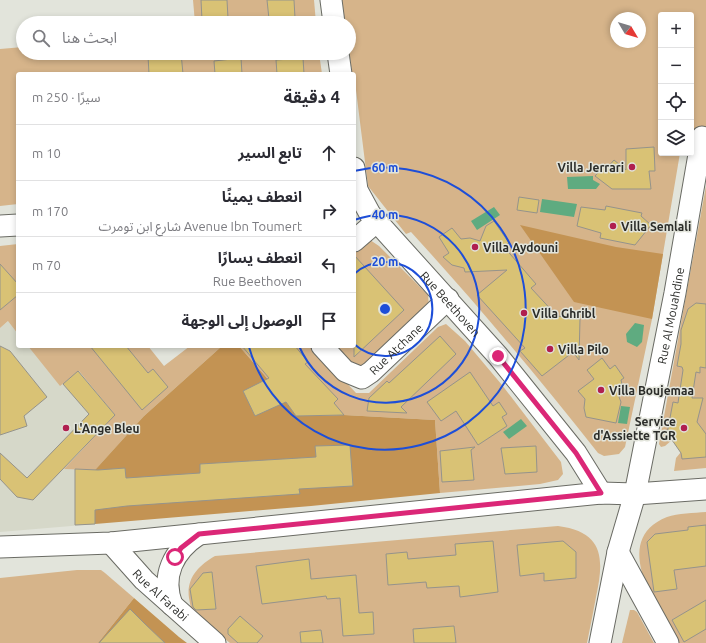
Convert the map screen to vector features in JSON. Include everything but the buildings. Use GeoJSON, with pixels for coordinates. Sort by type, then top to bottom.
{"type":"FeatureCollection","features":[{"type":"Feature","properties":{"kind":"street"},"geometry":{"type":"LineString","coordinates":[[331,0],[333,16]]}},
{"type":"Feature","properties":{"kind":"street"},"geometry":{"type":"LineString","coordinates":[[339,60],[341,72]]}},
{"type":"Feature","properties":{"kind":"street","name":"Rue Al Mouahdine"},"geometry":{"type":"LineString","coordinates":[[600,643],[618,552],[635,494],[674,293],[702,137]]}},
{"type":"Feature","properties":{"kind":"street","name":"Rue Beethoven"},"geometry":{"type":"LineString","coordinates":[[356,190],[376,222],[493,349],[544,412],[576,453],[601,493]]}},
{"type":"Feature","properties":{"kind":"street"},"geometry":{"type":"LineString","coordinates":[[356,239],[376,222]]}},
{"type":"Feature","properties":{"kind":"street"},"geometry":{"type":"LineString","coordinates":[[0,226],[16,225]]}},
{"type":"Feature","properties":{"kind":"street","name":"Rue Atchane"},"geometry":{"type":"LineString","coordinates":[[324,348],[345,371],[362,378],[371,372],[448,299]]}},
{"type":"Feature","properties":{"kind":"street"},"geometry":{"type":"LineString","coordinates":[[0,548],[112,543],[601,493],[635,494],[706,489]]}},
{"type":"Feature","properties":{"kind":"street"},"geometry":{"type":"LineString","coordinates":[[172,606],[168,594],[167,584],[172,564],[181,548],[199,534]]}},
{"type":"Feature","properties":{"kind":"street","name":"Rue Al Farabi"},"geometry":{"type":"LineString","coordinates":[[112,543],[144,580],[215,643]]}},
{"type":"Feature","properties":{"kind":"street"},"geometry":{"type":"LineString","coordinates":[[618,552],[668,643]]}},
{"type":"Feature","properties":{"kind":"shaded area"},"geometry":{"type":"Polygon","coordinates":[[[193,0],[314,0],[315,16],[194,16],[193,0]]]}},
{"type":"Feature","properties":{"kind":"shaded area"},"geometry":{"type":"Polygon","coordinates":[[[342,0],[706,0],[706,139],[694,134],[694,12],[658,12],[658,156],[679,156],[652,319],[625,447],[619,454],[604,456],[598,453],[530,368],[483,313],[411,232],[406,234],[368,186],[356,90],[356,72],[352,72],[350,60],[356,60],[356,16],[344,16],[342,0]]]}},
{"type":"Feature","properties":{"kind":"shaded area"},"geometry":{"type":"Polygon","coordinates":[[[16,48],[16,60],[320,60],[322,72],[16,72],[16,204],[0,206],[0,49],[16,48]]]}},
{"type":"Feature","properties":{"kind":"shaded area"},"geometry":{"type":"Polygon","coordinates":[[[593,176],[593,180],[600,184],[596,189],[568,189],[567,177],[593,176]]]}},
{"type":"Feature","properties":{"kind":"shaded area"},"geometry":{"type":"Polygon","coordinates":[[[706,186],[706,468],[674,471],[676,458],[681,452],[672,440],[665,446],[661,447],[659,444],[706,186]]]}},
{"type":"Feature","properties":{"kind":"shaded area"},"geometry":{"type":"Polygon","coordinates":[[[542,199],[577,204],[574,217],[540,212],[542,199]]]}},
{"type":"Feature","properties":{"kind":"shaded area"},"geometry":{"type":"Polygon","coordinates":[[[494,207],[500,215],[477,230],[471,221],[494,207]]]}},
{"type":"Feature","properties":{"kind":"shaded area"},"geometry":{"type":"Polygon","coordinates":[[[520,225],[616,247],[663,254],[652,319],[574,302],[520,225]]]}},
{"type":"Feature","properties":{"kind":"shaded area"},"geometry":{"type":"Polygon","coordinates":[[[370,240],[379,246],[428,295],[429,307],[365,369],[356,369],[335,348],[356,348],[356,250],[366,241],[370,240]]]}},
{"type":"Feature","properties":{"kind":"shaded area"},"geometry":{"type":"Polygon","coordinates":[[[16,244],[16,331],[8,321],[0,328],[0,246],[16,244]]]}},
{"type":"Feature","properties":{"kind":"shaded area","name":"L'Ange Bleu"},"geometry":{"type":"Polygon","coordinates":[[[16,315],[16,348],[88,348],[144,416],[95,470],[95,524],[0,532],[0,328],[16,315]]]}},
{"type":"Feature","properties":{"kind":"shaded area"},"geometry":{"type":"Polygon","coordinates":[[[635,323],[644,325],[642,342],[637,347],[627,342],[626,334],[635,323]]]}},
{"type":"Feature","properties":{"kind":"shaded area"},"geometry":{"type":"Polygon","coordinates":[[[446,324],[465,341],[502,385],[561,462],[563,474],[558,480],[540,484],[440,493],[435,420],[344,415],[296,416],[279,392],[241,348],[314,348],[356,393],[369,393],[438,327],[446,324]]]}},
{"type":"Feature","properties":{"kind":"shaded area"},"geometry":{"type":"Polygon","coordinates":[[[30,348],[150,348],[164,366],[187,348],[220,348],[144,416],[95,470],[64,469],[115,415],[79,371],[60,386],[30,348]]]}},
{"type":"Feature","properties":{"kind":"shaded area"},"geometry":{"type":"Polygon","coordinates":[[[220,348],[241,348],[279,392],[296,416],[344,415],[435,420],[440,493],[311,506],[95,524],[95,470],[144,416],[220,348]]]}},
{"type":"Feature","properties":{"kind":"shaded area"},"geometry":{"type":"Polygon","coordinates":[[[621,406],[630,407],[627,424],[618,423],[621,406]]]}},
{"type":"Feature","properties":{"kind":"shaded area"},"geometry":{"type":"Polygon","coordinates":[[[521,419],[527,426],[509,439],[503,432],[521,419]]]}},
{"type":"Feature","properties":{"kind":"shaded area"},"geometry":{"type":"Polygon","coordinates":[[[706,512],[706,643],[677,643],[650,594],[643,576],[639,558],[641,542],[650,528],[667,517],[706,512]]]}},
{"type":"Feature","properties":{"kind":"shaded area"},"geometry":{"type":"Polygon","coordinates":[[[558,526],[573,529],[585,534],[593,541],[598,550],[600,560],[599,584],[587,643],[230,643],[201,619],[192,609],[190,604],[189,591],[192,578],[199,568],[215,556],[558,526]]]}},
{"type":"Feature","properties":{"kind":"shaded area"},"geometry":{"type":"Polygon","coordinates":[[[77,570],[101,570],[134,598],[98,643],[0,643],[0,578],[77,570]]]}},
{"type":"Feature","properties":{"kind":"shaded area"},"geometry":{"type":"Polygon","coordinates":[[[134,598],[179,637],[187,643],[98,643],[134,598]]]}},
{"type":"Feature","properties":{"kind":"shaded area"},"geometry":{"type":"Polygon","coordinates":[[[630,610],[637,612],[654,643],[622,643],[630,610]]]}},
{"type":"Feature","properties":{"kind":"place","name":"Villa Jerrari"},"geometry":{"type":"Point","coordinates":[632,167]}},
{"type":"Feature","properties":{"kind":"place","name":"Villa Semlali"},"geometry":{"type":"Point","coordinates":[613,226]}},
{"type":"Feature","properties":{"kind":"place","name":"Villa Aydouni"},"geometry":{"type":"Point","coordinates":[475,247]}},
{"type":"Feature","properties":{"kind":"place","name":"Villa Ghribl"},"geometry":{"type":"Point","coordinates":[524,313]}},
{"type":"Feature","properties":{"kind":"place","name":"Villa Pilo"},"geometry":{"type":"Point","coordinates":[550,349]}},
{"type":"Feature","properties":{"kind":"place","name":"Villa Boujemaa"},"geometry":{"type":"Point","coordinates":[601,390]}},
{"type":"Feature","properties":{"kind":"place","name":"L'Ange Bleu"},"geometry":{"type":"Point","coordinates":[66,428]}},
{"type":"Feature","properties":{"kind":"place","name":"Service d'Assiette TGR"},"geometry":{"type":"Point","coordinates":[684,428]}},
{"type":"Feature","properties":{"kind":"route"},"geometry":{"type":"LineString","coordinates":[[175,557],[181,548],[199,534],[601,493],[576,453],[498,356]]}}]}
